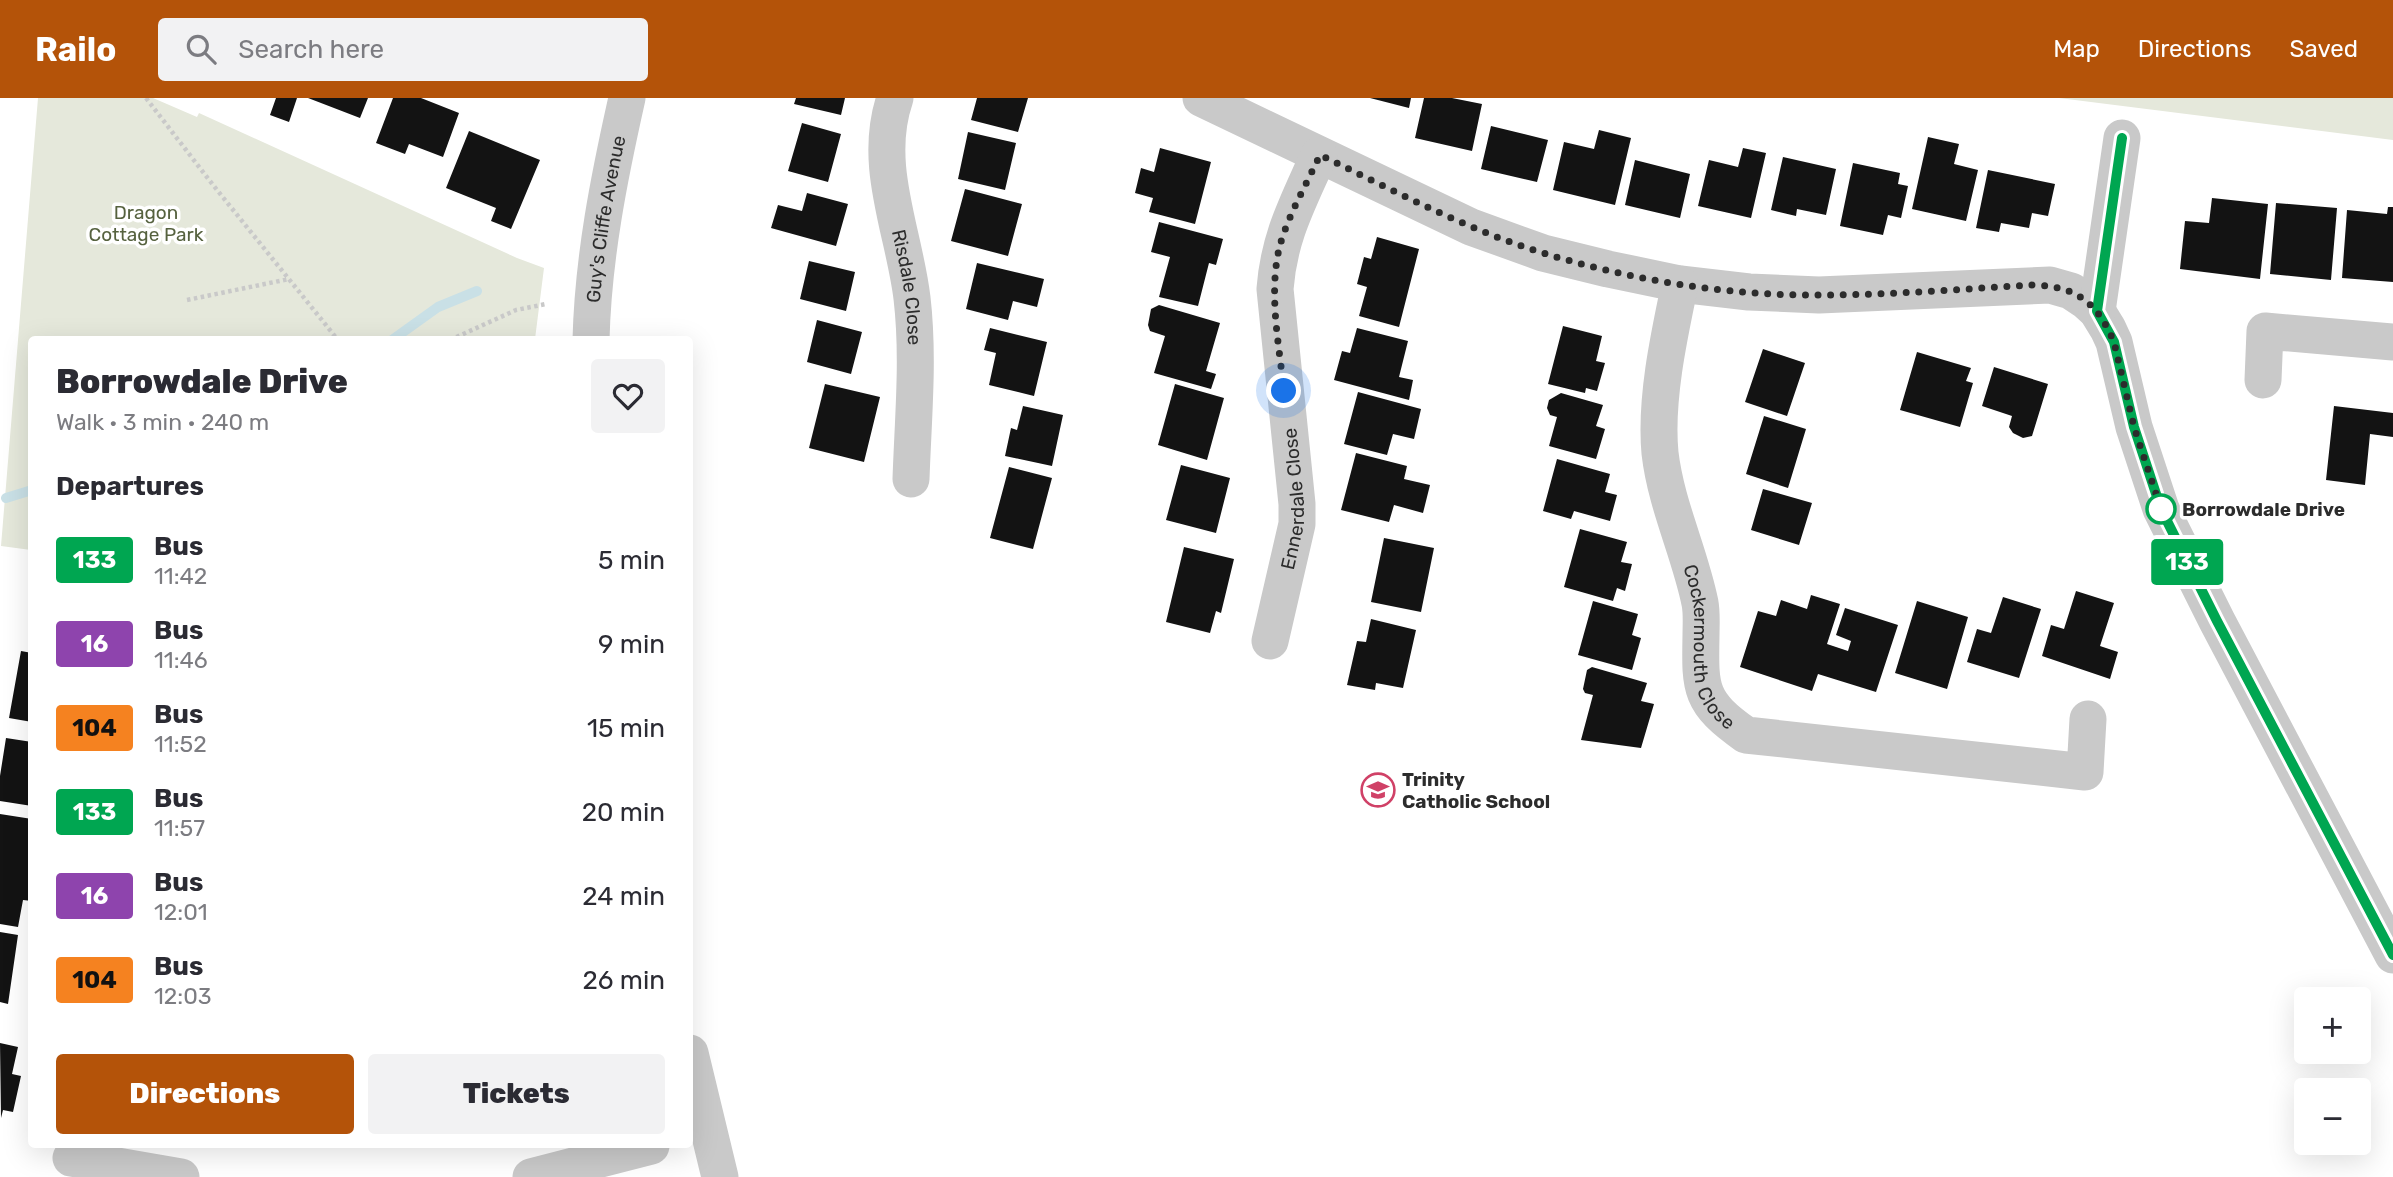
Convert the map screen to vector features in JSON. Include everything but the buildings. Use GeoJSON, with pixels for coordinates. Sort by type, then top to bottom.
{"type":"FeatureCollection","features":[{"type":"Feature","properties":{"kind":"street","name":"Guy's Cliffe Avenue"},"geometry":{"type":"LineString","coordinates":[[591,336],[592,296],[597,258],[628,98]]}},
{"type":"Feature","properties":{"kind":"street","name":"Risdale Close"},"geometry":{"type":"LineString","coordinates":[[895,98],[889,124],[887,169],[912,299],[915,364],[911,479]]}},
{"type":"Feature","properties":{"kind":"street"},"geometry":{"type":"LineString","coordinates":[[1201,98],[1471,227],[1531,248],[1608,269],[1680,284],[1749,292],[1819,295],[2050,285],[2071,291],[2097,311],[2114,342],[2134,427],[2161,509],[2217,621],[2390,942]]}},
{"type":"Feature","properties":{"kind":"street"},"geometry":{"type":"LineString","coordinates":[[2097,311],[2122,138]]}},
{"type":"Feature","properties":{"kind":"street","name":"Ennerdale Close"},"geometry":{"type":"LineString","coordinates":[[1270,641],[1297,524],[1278,330],[1276,265],[1294,209],[1320,155]]}},
{"type":"Feature","properties":{"kind":"street","name":"Cockermouth Close"},"geometry":{"type":"LineString","coordinates":[[1680,284],[1666,361],[1659,426],[1660,455],[1701,607],[1700,670],[1703,691],[1729,724],[1745,735],[2085,772],[2088,719]]}},
{"type":"Feature","properties":{"kind":"street"},"geometry":{"type":"LineString","coordinates":[[2263,380],[2265,331],[2393,342]]}},
{"type":"Feature","properties":{"kind":"street"},"geometry":{"type":"LineString","coordinates":[[693,1065],[720,1177]]}},
{"type":"Feature","properties":{"kind":"street"},"geometry":{"type":"LineString","coordinates":[[531,1177],[642,1148]]}},
{"type":"Feature","properties":{"kind":"street"},"geometry":{"type":"LineString","coordinates":[[70,1160],[181,1177]]}},
{"type":"Feature","properties":{"kind":"path"},"geometry":{"type":"LineString","coordinates":[[146,98],[335,336]]}},
{"type":"Feature","properties":{"kind":"path"},"geometry":{"type":"LineString","coordinates":[[187,300],[289,279]]}},
{"type":"Feature","properties":{"kind":"path"},"geometry":{"type":"LineString","coordinates":[[459,336],[516,310],[546,304]]}},
{"type":"Feature","properties":{"kind":"green space","name":"Dragon Cottage Park"},"geometry":{"type":"Polygon","coordinates":[[[38,98],[153,98],[197,117],[199,113],[544,268],[535,336],[28,336],[28,550],[1,546],[38,98]]]}},
{"type":"Feature","properties":{"kind":"green space"},"geometry":{"type":"Polygon","coordinates":[[[2059,98],[2393,98],[2393,140],[2059,98]]]}},
{"type":"Feature","properties":{"kind":"waterway"},"geometry":{"type":"LineString","coordinates":[[398,336],[438,307],[477,291]]}},
{"type":"Feature","properties":{"kind":"waterway"},"geometry":{"type":"LineString","coordinates":[[6,498],[28,491]]}},
{"type":"Feature","properties":{"kind":"bus line","name":"133"},"geometry":{"type":"LineString","coordinates":[[2122,138],[2097,311],[2114,342],[2134,427],[2161,509],[2393,955]]}},
{"type":"Feature","properties":{"kind":"place","name":"Borrowdale Drive"},"geometry":{"type":"Point","coordinates":[2161,509]}},
{"type":"Feature","properties":{"kind":"place","name":"Trinity Catholic School"},"geometry":{"type":"Point","coordinates":[1378,790]}},
{"type":"Feature","properties":{"kind":"route"},"geometry":{"type":"LineString","coordinates":[[1284,391],[1275,289],[1276,265],[1294,209],[1320,155],[1471,227],[1543,253],[1680,284],[1749,292],[1819,295],[2032,285],[2050,285],[2071,291],[2097,311],[2114,342],[2134,427],[2161,509]]}}]}
